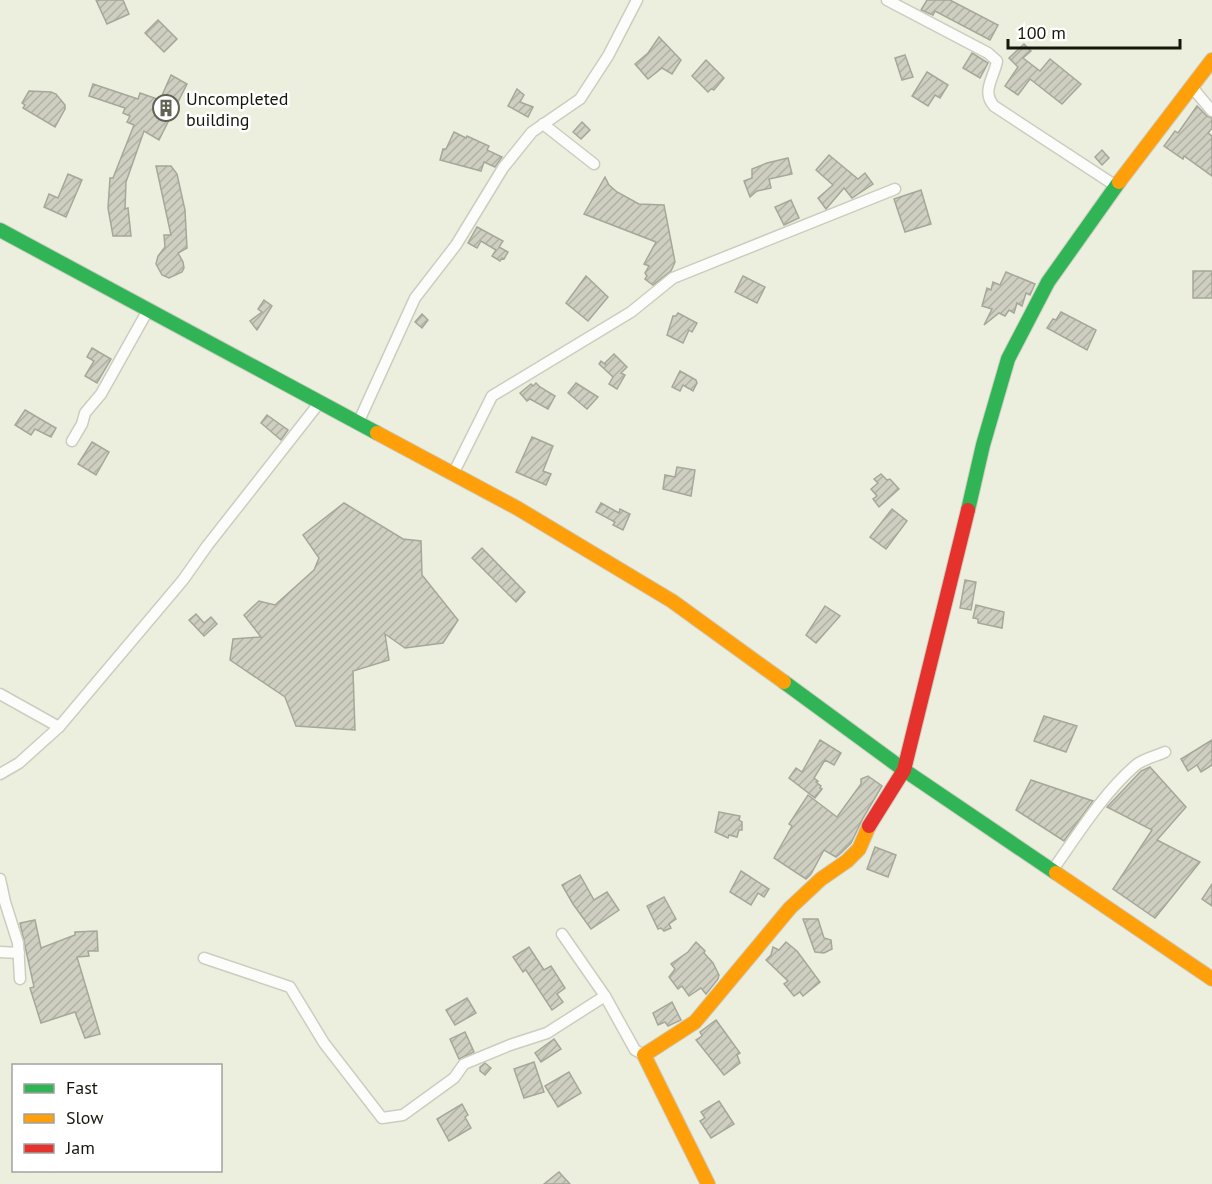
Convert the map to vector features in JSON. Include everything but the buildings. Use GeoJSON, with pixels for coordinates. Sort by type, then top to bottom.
{"type":"FeatureCollection","features":[{"type":"Feature","properties":{"kind":"main road"},"geometry":{"type":"LineString","coordinates":[[708,1184],[644,1055],[695,1022],[790,908],[821,879],[847,861],[859,849],[871,823],[904,770],[983,445],[1008,359],[1048,282],[1116,186],[1212,60]]}},
{"type":"Feature","properties":{"kind":"main road"},"geometry":{"type":"LineString","coordinates":[[0,230],[517,508],[672,601],[904,770],[1212,979]]}},
{"type":"Feature","properties":{"kind":"street"},"geometry":{"type":"LineString","coordinates":[[358,423],[415,298],[456,245],[503,168],[532,132],[580,99],[608,56],[637,0]]}},
{"type":"Feature","properties":{"kind":"street"},"geometry":{"type":"LineString","coordinates":[[887,0],[988,53],[997,61],[987,92],[988,99],[994,106],[1116,186]]}},
{"type":"Feature","properties":{"kind":"street"},"geometry":{"type":"LineString","coordinates":[[1191,86],[1212,111]]}},
{"type":"Feature","properties":{"kind":"street"},"geometry":{"type":"LineString","coordinates":[[543,124],[594,164]]}},
{"type":"Feature","properties":{"kind":"street"},"geometry":{"type":"LineString","coordinates":[[453,474],[492,396],[631,312],[673,278],[895,189]]}},
{"type":"Feature","properties":{"kind":"street"},"geometry":{"type":"LineString","coordinates":[[72,441],[82,424],[85,413],[101,394],[148,310]]}},
{"type":"Feature","properties":{"kind":"street"},"geometry":{"type":"LineString","coordinates":[[0,774],[33,752],[59,727],[183,580],[320,402]]}},
{"type":"Feature","properties":{"kind":"street"},"geometry":{"type":"LineString","coordinates":[[0,694],[59,727]]}},
{"type":"Feature","properties":{"kind":"street"},"geometry":{"type":"LineString","coordinates":[[1052,871],[1120,780],[1138,764],[1165,752]]}},
{"type":"Feature","properties":{"kind":"street"},"geometry":{"type":"LineString","coordinates":[[0,879],[18,943],[20,979]]}},
{"type":"Feature","properties":{"kind":"street"},"geometry":{"type":"LineString","coordinates":[[562,934],[605,996],[634,1050],[644,1055]]}},
{"type":"Feature","properties":{"kind":"street"},"geometry":{"type":"LineString","coordinates":[[0,952],[19,953]]}},
{"type":"Feature","properties":{"kind":"street"},"geometry":{"type":"LineString","coordinates":[[204,958],[290,987],[324,1043],[382,1118],[403,1115],[454,1078],[464,1064],[510,1045],[548,1033],[605,996]]}},
{"type":"Feature","properties":{"kind":"traffic: fast"},"geometry":{"type":"LineString","coordinates":[[968,510],[983,445],[1008,359],[1048,282],[1119,182]]}},
{"type":"Feature","properties":{"kind":"traffic: fast"},"geometry":{"type":"LineString","coordinates":[[0,230],[377,433]]}},
{"type":"Feature","properties":{"kind":"traffic: fast"},"geometry":{"type":"LineString","coordinates":[[784,682],[904,770],[1056,873]]}},
{"type":"Feature","properties":{"kind":"traffic: slow"},"geometry":{"type":"LineString","coordinates":[[1119,182],[1212,60]]}},
{"type":"Feature","properties":{"kind":"traffic: slow"},"geometry":{"type":"LineString","coordinates":[[377,433],[517,508],[672,601],[784,682]]}},
{"type":"Feature","properties":{"kind":"traffic: slow"},"geometry":{"type":"LineString","coordinates":[[708,1184],[644,1055],[695,1022],[790,908],[821,879],[847,861],[859,849],[869,826]]}},
{"type":"Feature","properties":{"kind":"traffic: slow"},"geometry":{"type":"LineString","coordinates":[[1056,873],[1212,979]]}},
{"type":"Feature","properties":{"kind":"traffic: jam"},"geometry":{"type":"LineString","coordinates":[[869,826],[904,770],[968,510]]}},
{"type":"Feature","properties":{"kind":"place","name":"Uncompleted building"},"geometry":{"type":"Point","coordinates":[166,108]}}]}
